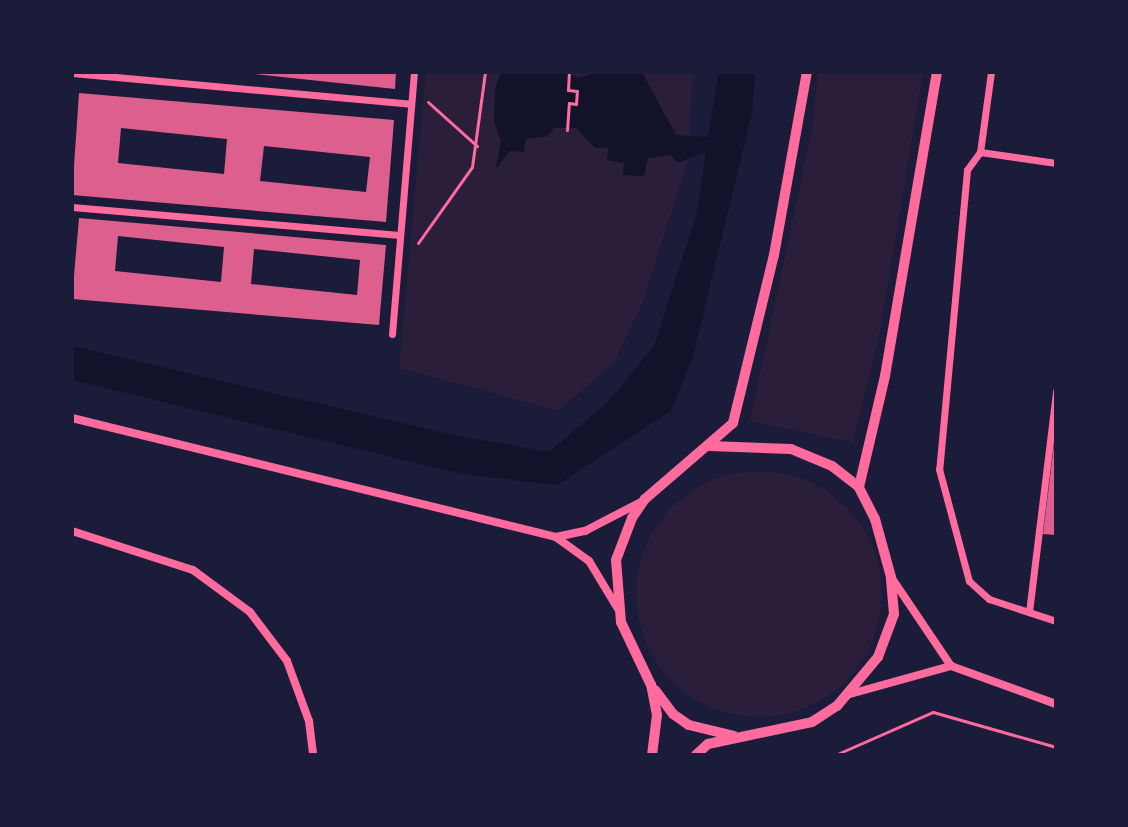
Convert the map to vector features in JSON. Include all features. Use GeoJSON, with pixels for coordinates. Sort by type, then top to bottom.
{"type":"FeatureCollection","features":[{"type":"Feature","properties":{"kind":"main road"},"geometry":{"type":"LineString","coordinates":[[652,755],[657,715],[651,685],[618,609],[616,560],[632,518],[645,499],[669,475],[710,446],[733,423],[774,255],[807,72]]}},
{"type":"Feature","properties":{"kind":"main road"},"geometry":{"type":"LineString","coordinates":[[859,487],[913,227],[937,72]]}},
{"type":"Feature","properties":{"kind":"main road"},"geometry":{"type":"LineString","coordinates":[[696,755],[708,744],[812,722],[850,694],[878,657],[894,614],[891,577],[875,519],[859,487],[832,466],[791,449],[710,446]]}},
{"type":"Feature","properties":{"kind":"main road"},"geometry":{"type":"LineString","coordinates":[[651,685],[673,714],[689,725],[741,737]]}},
{"type":"Feature","properties":{"kind":"street"},"geometry":{"type":"LineString","coordinates":[[392,334],[414,72]]}},
{"type":"Feature","properties":{"kind":"street"},"geometry":{"type":"LineString","coordinates":[[991,72],[980,152],[967,170],[939,469],[969,581],[989,599],[1056,621]]}},
{"type":"Feature","properties":{"kind":"street"},"geometry":{"type":"LineString","coordinates":[[72,73],[411,104]]}},
{"type":"Feature","properties":{"kind":"street"},"geometry":{"type":"LineString","coordinates":[[980,152],[1056,163]]}},
{"type":"Feature","properties":{"kind":"street"},"geometry":{"type":"LineString","coordinates":[[72,207],[400,235]]}},
{"type":"Feature","properties":{"kind":"street"},"geometry":{"type":"LineString","coordinates":[[1029,612],[1056,391]]}},
{"type":"Feature","properties":{"kind":"street"},"geometry":{"type":"LineString","coordinates":[[72,418],[556,537],[589,561],[618,609]]}},
{"type":"Feature","properties":{"kind":"street"},"geometry":{"type":"LineString","coordinates":[[556,537],[585,531],[645,499]]}},
{"type":"Feature","properties":{"kind":"street"},"geometry":{"type":"LineString","coordinates":[[72,531],[193,570],[250,612],[287,661],[309,721],[313,755]]}},
{"type":"Feature","properties":{"kind":"street"},"geometry":{"type":"LineString","coordinates":[[891,577],[951,666]]}},
{"type":"Feature","properties":{"kind":"street"},"geometry":{"type":"LineString","coordinates":[[850,694],[951,666],[1056,704]]}},
{"type":"Feature","properties":{"kind":"lane"},"geometry":{"type":"LineString","coordinates":[[835,755],[933,712],[1056,747]]}},
{"type":"Feature","properties":{"kind":"path"},"geometry":{"type":"LineString","coordinates":[[418,243],[472,167],[485,72]]}},
{"type":"Feature","properties":{"kind":"path"},"geometry":{"type":"LineString","coordinates":[[567,130],[569,103],[576,104],[577,91],[568,90],[569,72]]}},
{"type":"Feature","properties":{"kind":"path"},"geometry":{"type":"LineString","coordinates":[[428,102],[477,146]]}},
{"type":"Feature","properties":{"kind":"shaded area"},"geometry":{"type":"Polygon","coordinates":[[[426,72],[693,72],[688,161],[642,304],[615,361],[559,411],[399,368],[426,72]]]}},
{"type":"Feature","properties":{"kind":"shaded area"},"geometry":{"type":"Polygon","coordinates":[[[501,72],[567,72],[578,78],[598,72],[642,72],[676,135],[708,137],[719,72],[755,72],[752,113],[693,356],[671,411],[557,485],[461,474],[72,380],[72,346],[453,435],[549,452],[609,401],[655,344],[697,212],[706,152],[677,163],[671,155],[648,158],[644,176],[623,175],[624,163],[607,160],[608,148],[595,148],[576,128],[554,128],[548,136],[526,139],[524,152],[510,151],[496,168],[501,141],[494,122],[495,89],[501,72]]]}},
{"type":"Feature","properties":{"kind":"shaded area"},"geometry":{"type":"Polygon","coordinates":[[[818,72],[923,72],[880,331],[853,443],[750,421],[812,129],[818,72]]]}},
{"type":"Feature","properties":{"kind":"shaded area"},"geometry":{"type":"Polygon","coordinates":[[[759,471],[783,473],[806,480],[846,507],[873,547],[880,570],[880,618],[873,641],[846,681],[806,708],[783,715],[759,717],[735,715],[712,708],[672,681],[645,641],[638,618],[636,594],[638,570],[645,547],[672,507],[712,480],[735,473],[759,471]]]}},
{"type":"Feature","properties":{"kind":"building"},"geometry":{"type":"Polygon","coordinates":[[[235,72],[396,72],[395,89],[235,72]]]}},
{"type":"Feature","properties":{"kind":"building"},"geometry":{"type":"Polygon","coordinates":[[[79,93],[394,120],[386,222],[72,195],[79,93]],[[121,128],[118,163],[224,174],[227,139],[121,128]],[[264,146],[260,181],[366,192],[370,157],[264,146]]]}},
{"type":"Feature","properties":{"kind":"building"},"geometry":{"type":"Polygon","coordinates":[[[79,218],[386,245],[379,325],[72,299],[79,218]],[[118,236],[115,271],[221,282],[224,247],[118,236]],[[254,249],[251,284],[357,295],[360,260],[254,249]]]}},
{"type":"Feature","properties":{"kind":"building"},"geometry":{"type":"Polygon","coordinates":[[[1056,445],[1056,535],[1043,534],[1056,445]]]}}]}
